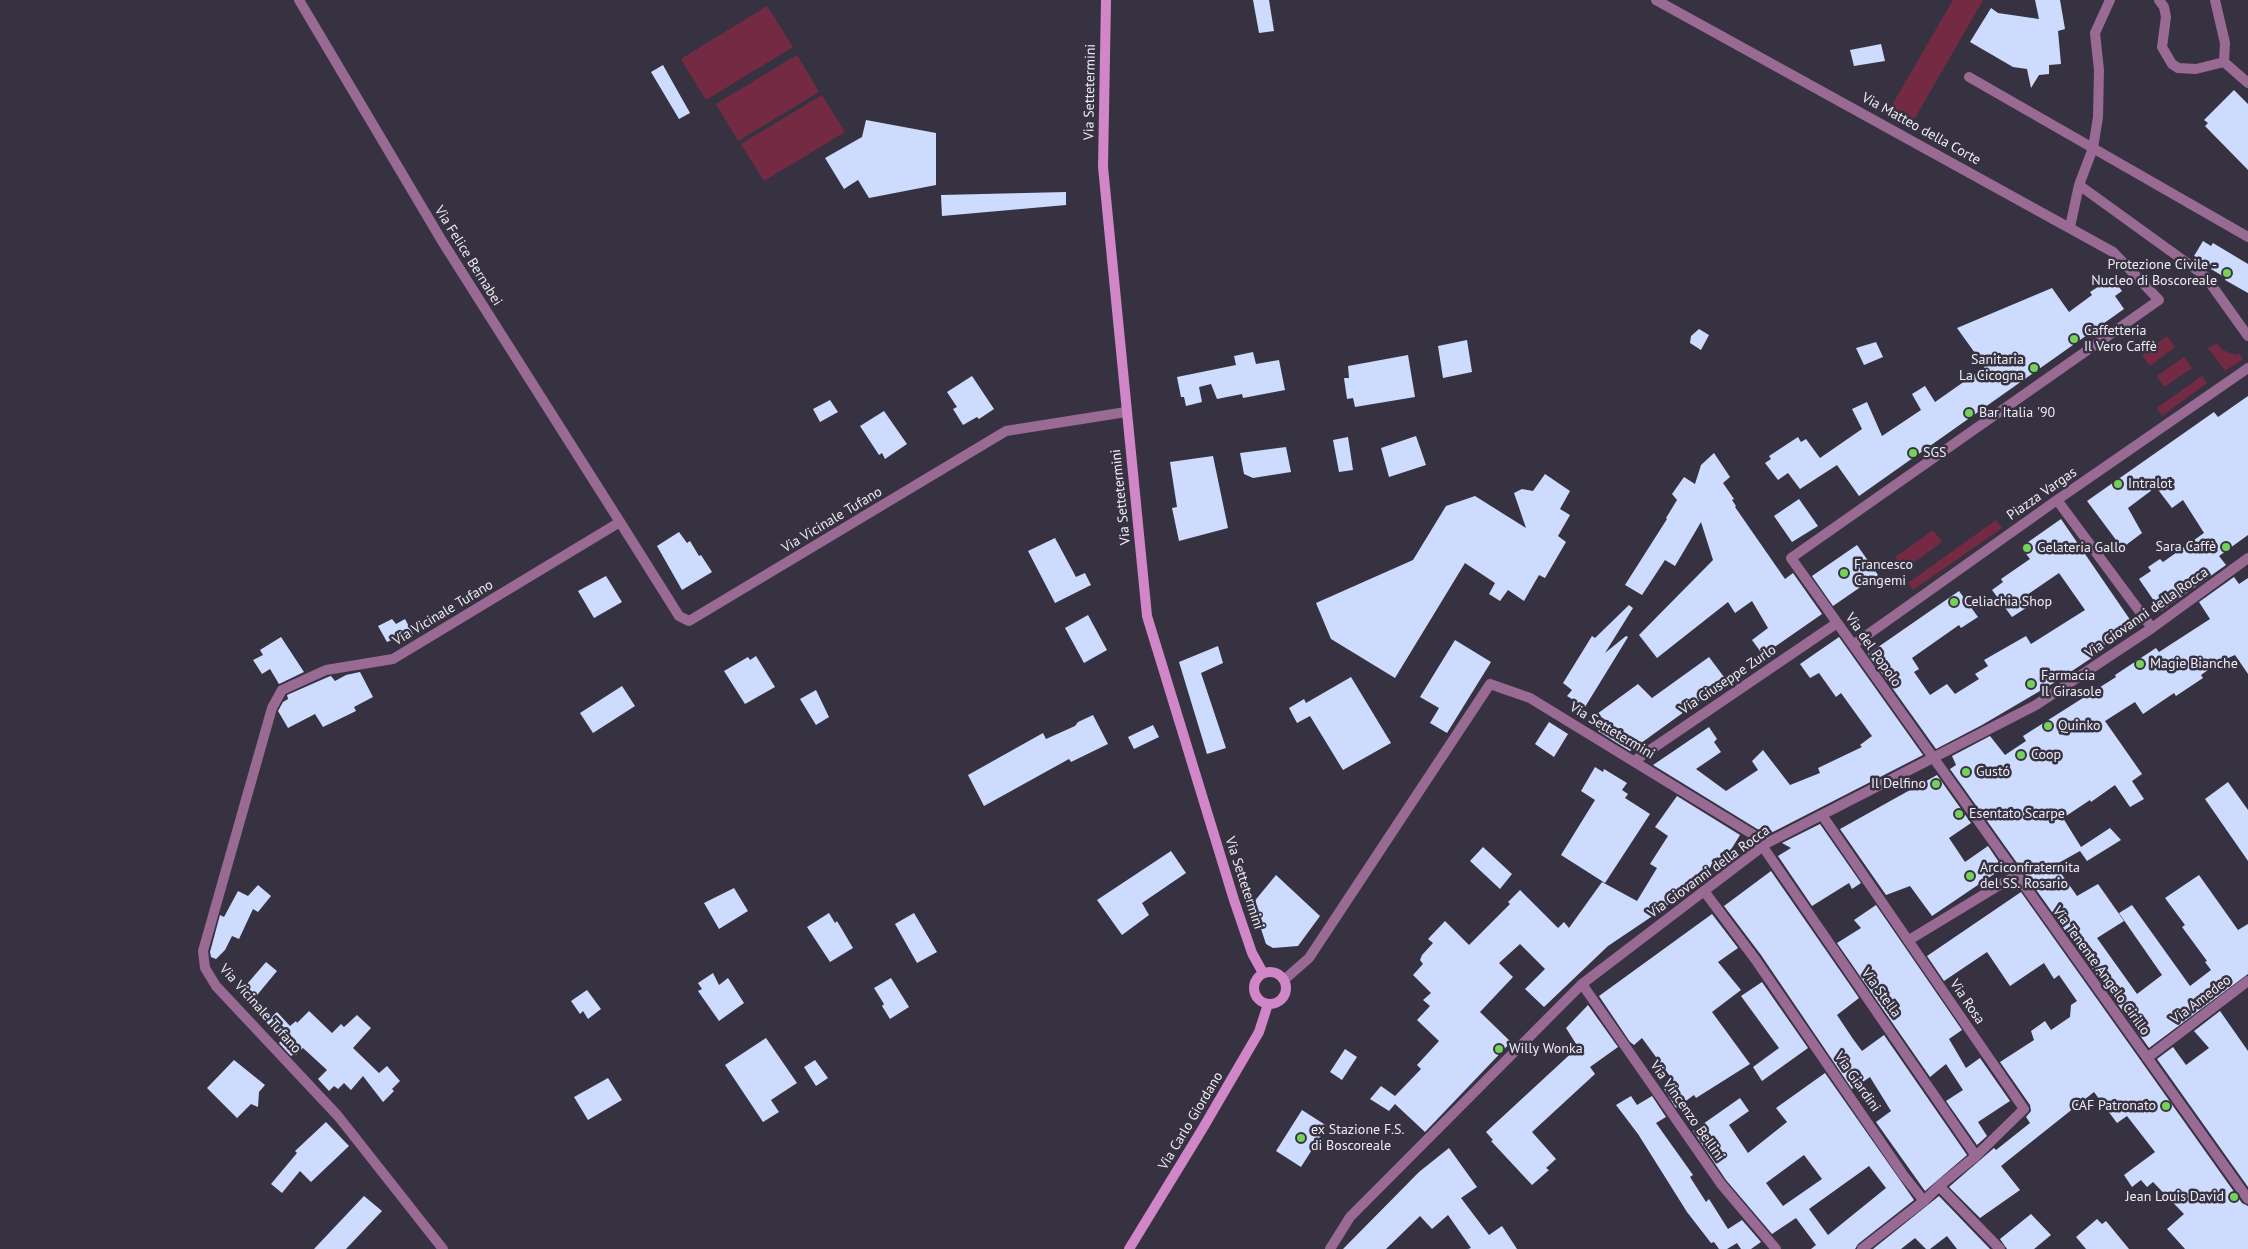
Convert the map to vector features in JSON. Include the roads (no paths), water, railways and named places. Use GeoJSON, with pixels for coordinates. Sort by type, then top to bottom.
{"type":"FeatureCollection","features":[{"type":"Feature","properties":{"kind":"main road","name":"Via Settetermini"},"geometry":{"type":"LineString","coordinates":[[1106,0],[1103,167],[1147,616],[1234,900],[1252,953],[1263,973]]}},
{"type":"Feature","properties":{"kind":"main road"},"geometry":{"type":"LineString","coordinates":[[1273,971],[1284,979],[1287,989],[1278,1002],[1268,1004],[1259,1000],[1254,990],[1256,980],[1263,973],[1273,971]]}},
{"type":"Feature","properties":{"kind":"main road","name":"Via Carlo Giordano"},"geometry":{"type":"LineString","coordinates":[[1129,1249],[1259,1032],[1268,1004]]}},
{"type":"Feature","properties":{"kind":"street","name":"Via Felice Bernabei"},"geometry":{"type":"LineString","coordinates":[[299,0],[442,241],[620,522]]}},
{"type":"Feature","properties":{"kind":"street","name":"Via Matteo della Corte"},"geometry":{"type":"LineString","coordinates":[[1656,0],[2113,252],[2159,300],[1791,558]]}},
{"type":"Feature","properties":{"kind":"street"},"geometry":{"type":"LineString","coordinates":[[2070,227],[2079,185],[2093,148],[2098,117],[2099,70],[2095,33],[2110,0]]}},
{"type":"Feature","properties":{"kind":"street"},"geometry":{"type":"LineString","coordinates":[[2159,0],[2164,7],[2166,17],[2162,47],[2172,64],[2178,68],[2196,69],[2224,62]]}},
{"type":"Feature","properties":{"kind":"street"},"geometry":{"type":"LineString","coordinates":[[2215,0],[2225,43],[2224,62]]}},
{"type":"Feature","properties":{"kind":"street"},"geometry":{"type":"LineString","coordinates":[[2224,62],[2248,83]]}},
{"type":"Feature","properties":{"kind":"street"},"geometry":{"type":"LineString","coordinates":[[1969,77],[2248,237]]}},
{"type":"Feature","properties":{"kind":"street"},"geometry":{"type":"LineString","coordinates":[[2079,185],[2205,276],[2248,336]]}},
{"type":"Feature","properties":{"kind":"street","name":"Piazza Vargas"},"geometry":{"type":"LineString","coordinates":[[1853,645],[2057,500],[2248,368]]}},
{"type":"Feature","properties":{"kind":"street","name":"Via Vicinale Tufano"},"geometry":{"type":"LineString","coordinates":[[443,1249],[338,1116],[216,986],[205,968],[203,951],[272,708],[282,690],[326,670],[393,658],[620,522],[679,616],[689,622],[1006,431],[1126,412]]}},
{"type":"Feature","properties":{"kind":"street"},"geometry":{"type":"LineString","coordinates":[[2057,500],[2152,628]]}},
{"type":"Feature","properties":{"kind":"street","name":"Via del Popolo"},"geometry":{"type":"LineString","coordinates":[[1791,558],[1933,758]]}},
{"type":"Feature","properties":{"kind":"street","name":"Via Giovanni della Rocca"},"geometry":{"type":"LineString","coordinates":[[1330,1249],[1350,1217],[1582,984],[1765,845],[2036,705],[2152,628],[2248,558]]}},
{"type":"Feature","properties":{"kind":"street","name":"Via Giuseppe Zurlo"},"geometry":{"type":"LineString","coordinates":[[1634,761],[1837,623]]}},
{"type":"Feature","properties":{"kind":"street","name":"Via Settetermini"},"geometry":{"type":"LineString","coordinates":[[1284,979],[1309,958],[1490,684],[1530,698],[1634,761],[1765,845]]}},
{"type":"Feature","properties":{"kind":"street","name":"Via Tenente Angelo Cirillo"},"geometry":{"type":"LineString","coordinates":[[1933,758],[2248,1199]]}},
{"type":"Feature","properties":{"kind":"street","name":"Via Rosa"},"geometry":{"type":"LineString","coordinates":[[1822,815],[2024,1109],[1976,1156],[1939,1186]]}},
{"type":"Feature","properties":{"kind":"street","name":"Via Stella"},"geometry":{"type":"LineString","coordinates":[[1765,845],[1976,1156]]}},
{"type":"Feature","properties":{"kind":"street"},"geometry":{"type":"LineString","coordinates":[[1909,940],[2016,875]]}},
{"type":"Feature","properties":{"kind":"street","name":"Via Giardini"},"geometry":{"type":"LineString","coordinates":[[1704,892],[1755,959],[1904,1176],[1924,1201]]}},
{"type":"Feature","properties":{"kind":"street","name":"Via Amedeo"},"geometry":{"type":"LineString","coordinates":[[2146,1058],[2248,981]]}},
{"type":"Feature","properties":{"kind":"street","name":"Via Vincenzo Bellini"},"geometry":{"type":"LineString","coordinates":[[1582,984],[1721,1184],[1776,1249]]}},
{"type":"Feature","properties":{"kind":"street"},"geometry":{"type":"LineString","coordinates":[[1862,1249],[1924,1201],[1939,1186],[2000,1249]]}},
{"type":"Feature","properties":{"kind":"place","name":"Protezione Civile - Nucleo di Boscoreale"},"geometry":{"type":"Point","coordinates":[2227,273]}},
{"type":"Feature","properties":{"kind":"place","name":"Caffetteria Il Vero Caffè"},"geometry":{"type":"Point","coordinates":[2074,339]}},
{"type":"Feature","properties":{"kind":"place","name":"Sanitaria La Cicogna"},"geometry":{"type":"Point","coordinates":[2034,368]}},
{"type":"Feature","properties":{"kind":"place","name":"Bar Italia '90"},"geometry":{"type":"Point","coordinates":[1969,413]}},
{"type":"Feature","properties":{"kind":"place","name":"SGS"},"geometry":{"type":"Point","coordinates":[1913,453]}},
{"type":"Feature","properties":{"kind":"place","name":"Intralot"},"geometry":{"type":"Point","coordinates":[2118,484]}},
{"type":"Feature","properties":{"kind":"place","name":"Sara Caffè"},"geometry":{"type":"Point","coordinates":[2226,547]}},
{"type":"Feature","properties":{"kind":"place","name":"Gelateria Gallo"},"geometry":{"type":"Point","coordinates":[2027,548]}},
{"type":"Feature","properties":{"kind":"place","name":"Francesco Cangemi"},"geometry":{"type":"Point","coordinates":[1844,573]}},
{"type":"Feature","properties":{"kind":"place","name":"Celiachia Shop"},"geometry":{"type":"Point","coordinates":[1954,602]}},
{"type":"Feature","properties":{"kind":"place","name":"Magie Bianche"},"geometry":{"type":"Point","coordinates":[2140,664]}},
{"type":"Feature","properties":{"kind":"place","name":"Farmacia Il Girasole"},"geometry":{"type":"Point","coordinates":[2031,684]}},
{"type":"Feature","properties":{"kind":"place","name":"Quinko"},"geometry":{"type":"Point","coordinates":[2048,726]}},
{"type":"Feature","properties":{"kind":"place","name":"Coop"},"geometry":{"type":"Point","coordinates":[2021,755]}},
{"type":"Feature","properties":{"kind":"place","name":"Gustó"},"geometry":{"type":"Point","coordinates":[1966,772]}},
{"type":"Feature","properties":{"kind":"place","name":"Il Delfino"},"geometry":{"type":"Point","coordinates":[1936,784]}},
{"type":"Feature","properties":{"kind":"place","name":"Esentato Scarpe"},"geometry":{"type":"Point","coordinates":[1959,814]}},
{"type":"Feature","properties":{"kind":"place","name":"Arciconfraternita del SS. Rosario"},"geometry":{"type":"Point","coordinates":[1970,876]}},
{"type":"Feature","properties":{"kind":"place","name":"Willy Wonka"},"geometry":{"type":"Point","coordinates":[1499,1049]}},
{"type":"Feature","properties":{"kind":"place","name":"CAF Patronato"},"geometry":{"type":"Point","coordinates":[2166,1106]}},
{"type":"Feature","properties":{"kind":"place","name":"ex Stazione F.S. di Boscoreale"},"geometry":{"type":"Point","coordinates":[1301,1138]}},
{"type":"Feature","properties":{"kind":"place","name":"Jean Louis David"},"geometry":{"type":"Point","coordinates":[2234,1197]}}]}
